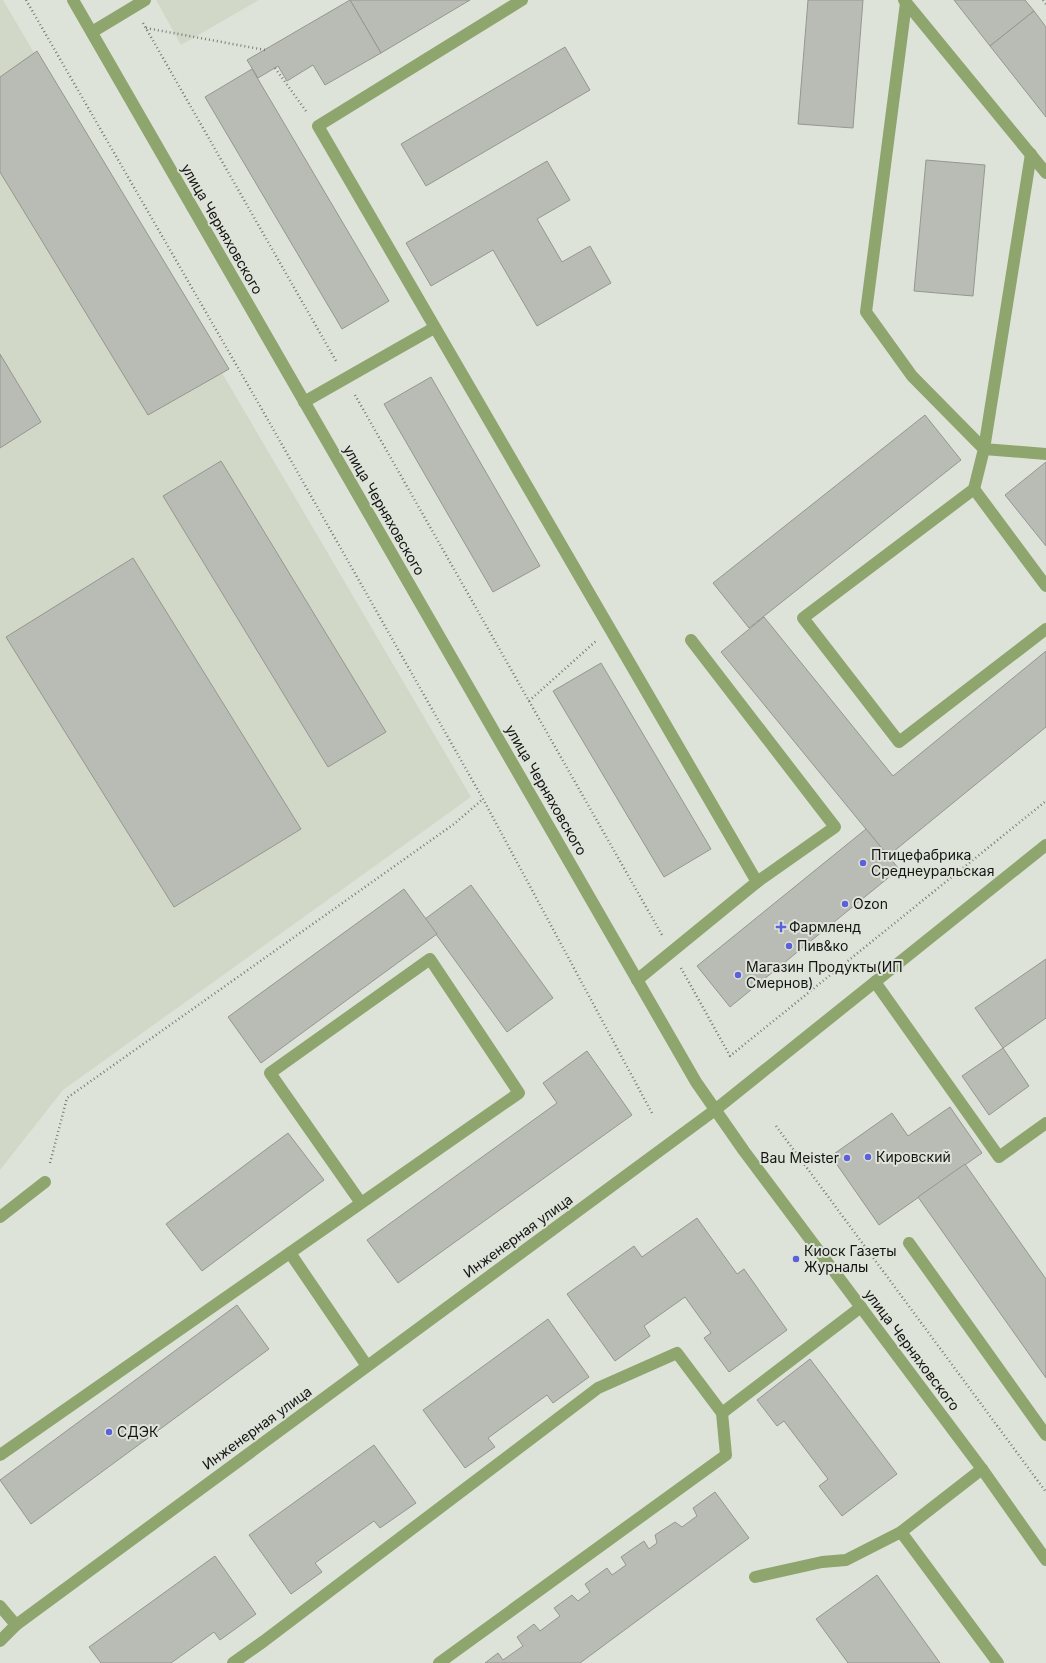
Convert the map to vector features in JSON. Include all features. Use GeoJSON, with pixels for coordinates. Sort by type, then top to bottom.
{"type":"FeatureCollection","features":[{"type":"Feature","properties":{"kind":"street","name":"улица Черняховского"},"geometry":{"type":"LineString","coordinates":[[74,0],[696,1082],[715,1110],[982,1469],[1046,1560]]}},
{"type":"Feature","properties":{"kind":"street"},"geometry":{"type":"LineString","coordinates":[[92,32],[145,0]]}},
{"type":"Feature","properties":{"kind":"street"},"geometry":{"type":"LineString","coordinates":[[522,0],[318,126],[757,882]]}},
{"type":"Feature","properties":{"kind":"street"},"geometry":{"type":"LineString","coordinates":[[905,2],[1046,173]]}},
{"type":"Feature","properties":{"kind":"street"},"geometry":{"type":"LineString","coordinates":[[905,2],[866,312],[912,376],[984,449],[1046,454]]}},
{"type":"Feature","properties":{"kind":"street"},"geometry":{"type":"LineString","coordinates":[[1031,154],[984,449],[974,489],[803,618],[899,742],[1046,629]]}},
{"type":"Feature","properties":{"kind":"street"},"geometry":{"type":"LineString","coordinates":[[304,402],[434,328]]}},
{"type":"Feature","properties":{"kind":"street"},"geometry":{"type":"LineString","coordinates":[[974,489],[1046,586]]}},
{"type":"Feature","properties":{"kind":"street"},"geometry":{"type":"LineString","coordinates":[[637,980],[757,882],[835,827],[691,640]]}},
{"type":"Feature","properties":{"kind":"street","name":"Инженерная улица"},"geometry":{"type":"LineString","coordinates":[[0,1641],[16,1625],[715,1110],[1046,845]]}},
{"type":"Feature","properties":{"kind":"street"},"geometry":{"type":"LineString","coordinates":[[0,1455],[519,1093],[430,959],[270,1073],[361,1203]]}},
{"type":"Feature","properties":{"kind":"street"},"geometry":{"type":"LineString","coordinates":[[875,982],[999,1157],[1046,1123]]}},
{"type":"Feature","properties":{"kind":"street"},"geometry":{"type":"LineString","coordinates":[[0,1218],[45,1182]]}},
{"type":"Feature","properties":{"kind":"street"},"geometry":{"type":"LineString","coordinates":[[909,1243],[1046,1435]]}},
{"type":"Feature","properties":{"kind":"street"},"geometry":{"type":"LineString","coordinates":[[290,1252],[367,1366]]}},
{"type":"Feature","properties":{"kind":"street"},"geometry":{"type":"LineString","coordinates":[[722,1413],[861,1306]]}},
{"type":"Feature","properties":{"kind":"street"},"geometry":{"type":"LineString","coordinates":[[233,1663],[598,1388],[677,1354],[722,1413],[726,1456],[439,1663]]}},
{"type":"Feature","properties":{"kind":"street"},"geometry":{"type":"LineString","coordinates":[[754,1577],[822,1562],[846,1560],[900,1532],[982,1469]]}},
{"type":"Feature","properties":{"kind":"street"},"geometry":{"type":"LineString","coordinates":[[900,1532],[998,1663]]}},
{"type":"Feature","properties":{"kind":"street"},"geometry":{"type":"LineString","coordinates":[[0,1606],[16,1625]]}},
{"type":"Feature","properties":{"kind":"path"},"geometry":{"type":"LineString","coordinates":[[26,0],[260,406],[483,799],[653,1114]]}},
{"type":"Feature","properties":{"kind":"path"},"geometry":{"type":"LineString","coordinates":[[1043,0],[1046,4]]}},
{"type":"Feature","properties":{"kind":"path"},"geometry":{"type":"LineString","coordinates":[[134,7],[730,1056],[1046,801]]}},
{"type":"Feature","properties":{"kind":"path"},"geometry":{"type":"LineString","coordinates":[[146,28],[265,50]]}},
{"type":"Feature","properties":{"kind":"path"},"geometry":{"type":"LineString","coordinates":[[274,68],[318,126]]}},
{"type":"Feature","properties":{"kind":"path"},"geometry":{"type":"LineString","coordinates":[[529,701],[610,628]]}},
{"type":"Feature","properties":{"kind":"path"},"geometry":{"type":"LineString","coordinates":[[45,1182],[67,1098],[454,824],[483,799]]}},
{"type":"Feature","properties":{"kind":"path"},"geometry":{"type":"LineString","coordinates":[[776,1126],[1046,1492]]}},
{"type":"Feature","properties":{"kind":"shaded area"},"geometry":{"type":"Polygon","coordinates":[[[0,0],[3,0],[471,797],[63,1090],[0,1170],[0,0]]]}},
{"type":"Feature","properties":{"kind":"shaded area"},"geometry":{"type":"Polygon","coordinates":[[[156,0],[259,0],[181,45],[156,0]]]}},
{"type":"Feature","properties":{"kind":"building"},"geometry":{"type":"Polygon","coordinates":[[[350,0],[470,0],[381,53],[350,0]]]}},
{"type":"Feature","properties":{"kind":"building"},"geometry":{"type":"Polygon","coordinates":[[[350,0],[381,53],[325,85],[313,65],[287,81],[278,66],[258,78],[247,60],[350,0]]]}},
{"type":"Feature","properties":{"kind":"building"},"geometry":{"type":"Polygon","coordinates":[[[808,0],[863,0],[853,128],[798,124],[808,0]]]}},
{"type":"Feature","properties":{"kind":"building"},"geometry":{"type":"Polygon","coordinates":[[[954,0],[1025,0],[1034,11],[990,46],[954,0]]]}},
{"type":"Feature","properties":{"kind":"building"},"geometry":{"type":"Polygon","coordinates":[[[1034,11],[1046,27],[1046,117],[990,46],[1034,11]]]}},
{"type":"Feature","properties":{"kind":"building"},"geometry":{"type":"Polygon","coordinates":[[[565,47],[590,90],[426,186],[401,144],[565,47]]]}},
{"type":"Feature","properties":{"kind":"building"},"geometry":{"type":"Polygon","coordinates":[[[37,51],[229,369],[148,415],[0,172],[0,77],[37,51]]]}},
{"type":"Feature","properties":{"kind":"building"},"geometry":{"type":"Polygon","coordinates":[[[252,69],[389,301],[342,329],[205,97],[252,69]]]}},
{"type":"Feature","properties":{"kind":"building"},"geometry":{"type":"Polygon","coordinates":[[[926,160],[985,165],[973,296],[914,291],[926,160]]]}},
{"type":"Feature","properties":{"kind":"building"},"geometry":{"type":"Polygon","coordinates":[[[547,161],[570,200],[537,219],[562,262],[590,246],[611,283],[537,326],[493,250],[431,286],[406,243],[547,161]]]}},
{"type":"Feature","properties":{"kind":"building"},"geometry":{"type":"Polygon","coordinates":[[[0,354],[41,422],[0,448],[0,354]]]}},
{"type":"Feature","properties":{"kind":"building"},"geometry":{"type":"Polygon","coordinates":[[[431,377],[540,566],[493,592],[384,404],[431,377]]]}},
{"type":"Feature","properties":{"kind":"building"},"geometry":{"type":"Polygon","coordinates":[[[925,415],[961,460],[749,628],[713,583],[925,415]]]}},
{"type":"Feature","properties":{"kind":"building"},"geometry":{"type":"Polygon","coordinates":[[[221,461],[386,732],[328,767],[163,496],[221,461]]]}},
{"type":"Feature","properties":{"kind":"building"},"geometry":{"type":"Polygon","coordinates":[[[1046,462],[1046,546],[1005,495],[1046,462]]]}},
{"type":"Feature","properties":{"kind":"building"},"geometry":{"type":"Polygon","coordinates":[[[133,558],[301,829],[174,907],[6,637],[133,558]]]}},
{"type":"Feature","properties":{"kind":"building"},"geometry":{"type":"Polygon","coordinates":[[[764,617],[893,776],[1046,651],[1046,727],[888,856],[721,652],[764,617]]]}},
{"type":"Feature","properties":{"kind":"building"},"geometry":{"type":"Polygon","coordinates":[[[601,663],[711,849],[664,877],[553,691],[601,663]]]}},
{"type":"Feature","properties":{"kind":"building"},"geometry":{"type":"Polygon","coordinates":[[[866,829],[899,869],[730,1007],[697,966],[866,829]]]}},
{"type":"Feature","properties":{"kind":"building"},"geometry":{"type":"Polygon","coordinates":[[[471,885],[553,998],[507,1032],[425,919],[471,885]]]}},
{"type":"Feature","properties":{"kind":"building"},"geometry":{"type":"Polygon","coordinates":[[[404,889],[437,934],[261,1063],[228,1017],[404,889]]]}},
{"type":"Feature","properties":{"kind":"building"},"geometry":{"type":"Polygon","coordinates":[[[1046,959],[1046,1018],[1003,1048],[975,1008],[1046,959]]]}},
{"type":"Feature","properties":{"kind":"building"},"geometry":{"type":"Polygon","coordinates":[[[1003,1048],[1029,1086],[989,1115],[962,1076],[1003,1048]]]}},
{"type":"Feature","properties":{"kind":"building"},"geometry":{"type":"Polygon","coordinates":[[[587,1051],[632,1115],[398,1283],[367,1240],[557,1103],[543,1083],[587,1051]]]}},
{"type":"Feature","properties":{"kind":"building"},"geometry":{"type":"Polygon","coordinates":[[[950,1107],[982,1153],[879,1225],[831,1156],[892,1113],[908,1136],[950,1107]]]}},
{"type":"Feature","properties":{"kind":"building"},"geometry":{"type":"Polygon","coordinates":[[[288,1133],[324,1180],[202,1271],[166,1224],[288,1133]]]}},
{"type":"Feature","properties":{"kind":"building"},"geometry":{"type":"Polygon","coordinates":[[[965,1164],[1046,1279],[1046,1378],[918,1197],[965,1164]]]}},
{"type":"Feature","properties":{"kind":"building"},"geometry":{"type":"Polygon","coordinates":[[[697,1218],[737,1274],[744,1269],[787,1330],[729,1372],[704,1338],[711,1333],[685,1297],[644,1326],[650,1336],[615,1361],[567,1294],[634,1246],[642,1257],[697,1218]]]}},
{"type":"Feature","properties":{"kind":"building"},"geometry":{"type":"Polygon","coordinates":[[[237,1305],[269,1349],[31,1524],[0,1480],[237,1305]]]}},
{"type":"Feature","properties":{"kind":"building"},"geometry":{"type":"Polygon","coordinates":[[[548,1319],[589,1377],[553,1403],[547,1395],[488,1438],[495,1447],[465,1468],[423,1410],[548,1319]]]}},
{"type":"Feature","properties":{"kind":"building"},"geometry":{"type":"Polygon","coordinates":[[[810,1359],[897,1474],[842,1516],[819,1486],[828,1479],[784,1421],[777,1426],[757,1400],[810,1359]]]}},
{"type":"Feature","properties":{"kind":"building"},"geometry":{"type":"Polygon","coordinates":[[[374,1445],[416,1503],[380,1528],[374,1521],[315,1563],[322,1572],[291,1594],[249,1535],[374,1445]]]}},
{"type":"Feature","properties":{"kind":"building"},"geometry":{"type":"Polygon","coordinates":[[[715,1492],[749,1538],[580,1663],[485,1663],[498,1653],[503,1660],[523,1646],[517,1637],[534,1624],[540,1631],[560,1616],[554,1608],[572,1595],[578,1601],[590,1592],[585,1584],[607,1568],[612,1575],[626,1565],[621,1557],[644,1541],[649,1549],[657,1543],[655,1535],[675,1522],[682,1527],[697,1516],[693,1508],[715,1492]]]}},
{"type":"Feature","properties":{"kind":"building"},"geometry":{"type":"Polygon","coordinates":[[[215,1556],[256,1614],[220,1640],[214,1632],[171,1663],[101,1663],[89,1647],[215,1556]]]}},
{"type":"Feature","properties":{"kind":"building"},"geometry":{"type":"Polygon","coordinates":[[[877,1575],[940,1663],[848,1663],[816,1619],[877,1575]]]}},
{"type":"Feature","properties":{"kind":"place","name":"Птицефабрика Среднеуральская"},"geometry":{"type":"Point","coordinates":[863,863]}},
{"type":"Feature","properties":{"kind":"place","name":"Ozon"},"geometry":{"type":"Point","coordinates":[845,904]}},
{"type":"Feature","properties":{"kind":"place","name":"Фармленд"},"geometry":{"type":"Point","coordinates":[781,927]}},
{"type":"Feature","properties":{"kind":"place","name":"Пив&ко"},"geometry":{"type":"Point","coordinates":[789,946]}},
{"type":"Feature","properties":{"kind":"place","name":"Магазин Продукты(ИП Смернов)"},"geometry":{"type":"Point","coordinates":[738,975]}},
{"type":"Feature","properties":{"kind":"place","name":"Кировский"},"geometry":{"type":"Point","coordinates":[868,1157]}},
{"type":"Feature","properties":{"kind":"place","name":"Bau Meister"},"geometry":{"type":"Point","coordinates":[847,1158]}},
{"type":"Feature","properties":{"kind":"place","name":"Киоск Газеты Журналы"},"geometry":{"type":"Point","coordinates":[796,1259]}},
{"type":"Feature","properties":{"kind":"place","name":"СДЭК"},"geometry":{"type":"Point","coordinates":[109,1432]}}]}
